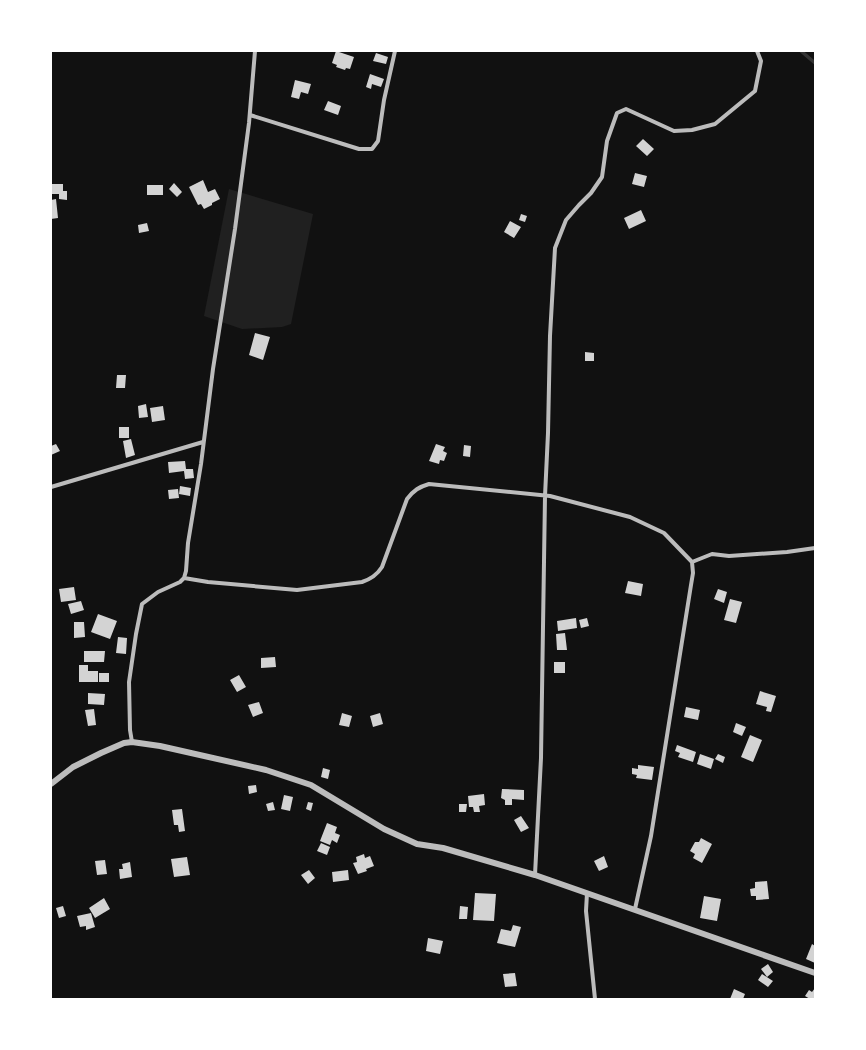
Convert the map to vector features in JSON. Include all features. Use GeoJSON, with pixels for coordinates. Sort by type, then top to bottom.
{"type":"FeatureCollection","features":[{"type":"Feature","properties":{"kind":"street"},"geometry":{"type":"LineString","coordinates":[[132,742],[130,730],[129,682],[142,604],[158,592],[180,582],[184,578],[235,229],[250,114],[256,51]]}},
{"type":"Feature","properties":{"kind":"street"},"geometry":{"type":"LineString","coordinates":[[250,114],[359,149],[372,150],[378,141],[384,100],[395,51]]}},
{"type":"Feature","properties":{"kind":"street"},"geometry":{"type":"LineString","coordinates":[[535,875],[541,758],[545,496],[550,336],[555,248],[566,220],[591,193],[602,177],[607,141],[617,113],[626,109],[674,131],[692,130],[714,124],[756,91],[761,61],[757,51]]}},
{"type":"Feature","properties":{"kind":"street"},"geometry":{"type":"LineString","coordinates":[[51,487],[203,442]]}},
{"type":"Feature","properties":{"kind":"street"},"geometry":{"type":"LineString","coordinates":[[184,578],[208,582],[297,590],[362,582],[372,579],[378,574],[382,567],[407,499],[414,490],[430,484],[545,496],[622,516],[664,533],[692,562],[693,573],[652,828],[635,909]]}},
{"type":"Feature","properties":{"kind":"street"},"geometry":{"type":"LineString","coordinates":[[692,562],[712,554],[729,556],[787,552],[815,548]]}},
{"type":"Feature","properties":{"kind":"street"},"geometry":{"type":"LineString","coordinates":[[51,784],[73,767],[124,743],[132,742],[160,746],[266,770],[311,785],[361,816],[398,836],[417,844],[443,848],[535,875],[815,973]]}},
{"type":"Feature","properties":{"kind":"street"},"geometry":{"type":"LineString","coordinates":[[587,893],[586,911],[595,999]]}},
{"type":"Feature","properties":{"kind":"shaded area"},"geometry":{"type":"Polygon","coordinates":[[[229,189],[313,214],[291,324],[282,327],[242,329],[204,316],[229,189]]]}},
{"type":"Feature","properties":{"kind":"building"},"geometry":{"type":"Polygon","coordinates":[[[336,51],[354,57],[350,69],[346,68],[345,70],[336,67],[337,65],[332,63],[336,51]]]}},
{"type":"Feature","properties":{"kind":"building"},"geometry":{"type":"Polygon","coordinates":[[[376,53],[388,57],[386,64],[373,61],[376,53]]]}},
{"type":"Feature","properties":{"kind":"building"},"geometry":{"type":"Polygon","coordinates":[[[370,74],[384,79],[381,87],[372,84],[371,89],[366,87],[370,74]]]}},
{"type":"Feature","properties":{"kind":"building"},"geometry":{"type":"Polygon","coordinates":[[[295,80],[311,84],[308,94],[301,92],[299,99],[291,97],[295,80]]]}},
{"type":"Feature","properties":{"kind":"building"},"geometry":{"type":"Polygon","coordinates":[[[328,101],[341,106],[338,115],[324,110],[328,101]]]}},
{"type":"Feature","properties":{"kind":"building"},"geometry":{"type":"Polygon","coordinates":[[[643,139],[654,149],[647,156],[636,146],[643,139]]]}},
{"type":"Feature","properties":{"kind":"building"},"geometry":{"type":"Polygon","coordinates":[[[635,173],[647,176],[644,187],[632,184],[635,173]]]}},
{"type":"Feature","properties":{"kind":"building"},"geometry":{"type":"Polygon","coordinates":[[[203,180],[208,192],[215,189],[220,199],[204,209],[201,204],[198,205],[189,187],[203,180]]]}},
{"type":"Feature","properties":{"kind":"building"},"geometry":{"type":"Polygon","coordinates":[[[174,183],[182,192],[177,197],[169,189],[174,183]]]}},
{"type":"Feature","properties":{"kind":"building"},"geometry":{"type":"Polygon","coordinates":[[[51,184],[63,184],[63,191],[67,191],[67,200],[59,199],[59,194],[51,194],[51,184]]]}},
{"type":"Feature","properties":{"kind":"building"},"geometry":{"type":"Polygon","coordinates":[[[147,185],[163,185],[163,195],[147,195],[147,185]]]}},
{"type":"Feature","properties":{"kind":"building"},"geometry":{"type":"Polygon","coordinates":[[[56,199],[58,218],[51,219],[51,200],[56,199]]]}},
{"type":"Feature","properties":{"kind":"building"},"geometry":{"type":"Polygon","coordinates":[[[641,210],[646,221],[629,229],[624,218],[641,210]]]}},
{"type":"Feature","properties":{"kind":"building"},"geometry":{"type":"Polygon","coordinates":[[[521,214],[527,216],[525,222],[519,220],[521,214]]]}},
{"type":"Feature","properties":{"kind":"building"},"geometry":{"type":"Polygon","coordinates":[[[510,221],[521,227],[514,238],[504,232],[510,221]]]}},
{"type":"Feature","properties":{"kind":"building"},"geometry":{"type":"Polygon","coordinates":[[[147,223],[149,231],[139,233],[138,225],[147,223]]]}},
{"type":"Feature","properties":{"kind":"building"},"geometry":{"type":"Polygon","coordinates":[[[255,333],[270,337],[263,360],[249,355],[255,333]]]}},
{"type":"Feature","properties":{"kind":"building"},"geometry":{"type":"Polygon","coordinates":[[[585,352],[594,353],[594,361],[585,361],[585,352]]]}},
{"type":"Feature","properties":{"kind":"building"},"geometry":{"type":"Polygon","coordinates":[[[117,375],[126,375],[125,388],[116,388],[117,375]]]}},
{"type":"Feature","properties":{"kind":"building"},"geometry":{"type":"Polygon","coordinates":[[[146,404],[148,417],[139,418],[138,406],[146,404]]]}},
{"type":"Feature","properties":{"kind":"building"},"geometry":{"type":"Polygon","coordinates":[[[163,406],[165,420],[152,422],[150,408],[163,406]]]}},
{"type":"Feature","properties":{"kind":"building"},"geometry":{"type":"Polygon","coordinates":[[[119,427],[129,427],[129,438],[119,438],[119,427]]]}},
{"type":"Feature","properties":{"kind":"building"},"geometry":{"type":"Polygon","coordinates":[[[131,439],[135,455],[126,458],[123,441],[131,439]]]}},
{"type":"Feature","properties":{"kind":"building"},"geometry":{"type":"Polygon","coordinates":[[[56,444],[60,451],[51,455],[51,446],[56,444]]]}},
{"type":"Feature","properties":{"kind":"building"},"geometry":{"type":"Polygon","coordinates":[[[436,444],[445,447],[443,451],[447,453],[444,461],[440,460],[439,464],[429,461],[436,444]]]}},
{"type":"Feature","properties":{"kind":"building"},"geometry":{"type":"Polygon","coordinates":[[[464,445],[471,446],[470,457],[463,456],[464,445]]]}},
{"type":"Feature","properties":{"kind":"building"},"geometry":{"type":"Polygon","coordinates":[[[185,461],[186,469],[193,469],[194,478],[185,479],[184,471],[169,473],[168,462],[185,461]]]}},
{"type":"Feature","properties":{"kind":"building"},"geometry":{"type":"Polygon","coordinates":[[[180,486],[191,488],[190,496],[179,494],[180,486]]]}},
{"type":"Feature","properties":{"kind":"building"},"geometry":{"type":"Polygon","coordinates":[[[178,489],[179,498],[169,499],[168,490],[178,489]]]}},
{"type":"Feature","properties":{"kind":"building"},"geometry":{"type":"Polygon","coordinates":[[[628,581],[643,584],[641,596],[625,593],[628,581]]]}},
{"type":"Feature","properties":{"kind":"building"},"geometry":{"type":"Polygon","coordinates":[[[74,587],[76,600],[61,602],[59,589],[74,587]]]}},
{"type":"Feature","properties":{"kind":"building"},"geometry":{"type":"Polygon","coordinates":[[[718,589],[727,592],[724,603],[714,599],[718,589]]]}},
{"type":"Feature","properties":{"kind":"building"},"geometry":{"type":"Polygon","coordinates":[[[730,599],[742,602],[736,623],[724,620],[730,599]]]}},
{"type":"Feature","properties":{"kind":"building"},"geometry":{"type":"Polygon","coordinates":[[[81,601],[84,610],[71,614],[68,604],[81,601]]]}},
{"type":"Feature","properties":{"kind":"building"},"geometry":{"type":"Polygon","coordinates":[[[98,614],[117,621],[110,639],[91,632],[98,614]]]}},
{"type":"Feature","properties":{"kind":"building"},"geometry":{"type":"Polygon","coordinates":[[[576,618],[577,628],[558,631],[557,621],[576,618]]]}},
{"type":"Feature","properties":{"kind":"building"},"geometry":{"type":"Polygon","coordinates":[[[587,618],[589,626],[581,628],[579,620],[587,618]]]}},
{"type":"Feature","properties":{"kind":"building"},"geometry":{"type":"Polygon","coordinates":[[[74,622],[84,622],[85,637],[74,638],[74,622]]]}},
{"type":"Feature","properties":{"kind":"building"},"geometry":{"type":"Polygon","coordinates":[[[565,633],[567,650],[557,650],[556,634],[565,633]]]}},
{"type":"Feature","properties":{"kind":"building"},"geometry":{"type":"Polygon","coordinates":[[[118,637],[127,638],[126,654],[116,653],[118,637]]]}},
{"type":"Feature","properties":{"kind":"building"},"geometry":{"type":"Polygon","coordinates":[[[84,651],[105,651],[104,662],[84,662],[84,651]]]}},
{"type":"Feature","properties":{"kind":"building"},"geometry":{"type":"Polygon","coordinates":[[[275,657],[276,667],[261,668],[261,658],[275,657]]]}},
{"type":"Feature","properties":{"kind":"building"},"geometry":{"type":"Polygon","coordinates":[[[554,662],[565,662],[565,673],[554,673],[554,662]]]}},
{"type":"Feature","properties":{"kind":"building"},"geometry":{"type":"Polygon","coordinates":[[[79,665],[88,665],[88,671],[98,671],[98,682],[79,682],[79,665]]]}},
{"type":"Feature","properties":{"kind":"building"},"geometry":{"type":"Polygon","coordinates":[[[99,673],[109,673],[109,682],[99,682],[99,673]]]}},
{"type":"Feature","properties":{"kind":"building"},"geometry":{"type":"Polygon","coordinates":[[[239,675],[246,687],[237,692],[230,680],[239,675]]]}},
{"type":"Feature","properties":{"kind":"building"},"geometry":{"type":"Polygon","coordinates":[[[760,691],[776,696],[771,712],[766,711],[767,707],[756,704],[760,691]]]}},
{"type":"Feature","properties":{"kind":"building"},"geometry":{"type":"Polygon","coordinates":[[[88,693],[105,694],[104,705],[88,704],[88,693]]]}},
{"type":"Feature","properties":{"kind":"building"},"geometry":{"type":"Polygon","coordinates":[[[259,702],[263,713],[253,717],[248,705],[259,702]]]}},
{"type":"Feature","properties":{"kind":"building"},"geometry":{"type":"Polygon","coordinates":[[[686,707],[700,710],[698,720],[684,717],[686,707]]]}},
{"type":"Feature","properties":{"kind":"building"},"geometry":{"type":"Polygon","coordinates":[[[94,709],[96,725],[88,726],[85,710],[94,709]]]}},
{"type":"Feature","properties":{"kind":"building"},"geometry":{"type":"Polygon","coordinates":[[[342,713],[352,716],[349,727],[339,725],[342,713]]]}},
{"type":"Feature","properties":{"kind":"building"},"geometry":{"type":"Polygon","coordinates":[[[380,713],[383,724],[373,727],[370,716],[380,713]]]}},
{"type":"Feature","properties":{"kind":"building"},"geometry":{"type":"Polygon","coordinates":[[[736,723],[746,727],[742,736],[733,732],[736,723]]]}},
{"type":"Feature","properties":{"kind":"building"},"geometry":{"type":"Polygon","coordinates":[[[750,735],[762,740],[753,762],[741,757],[750,735]]]}},
{"type":"Feature","properties":{"kind":"building"},"geometry":{"type":"Polygon","coordinates":[[[677,745],[696,752],[693,762],[678,757],[680,753],[675,751],[677,745]]]}},
{"type":"Feature","properties":{"kind":"building"},"geometry":{"type":"Polygon","coordinates":[[[700,754],[714,759],[711,769],[697,764],[700,754]]]}},
{"type":"Feature","properties":{"kind":"building"},"geometry":{"type":"Polygon","coordinates":[[[718,754],[725,757],[723,763],[715,759],[718,754]]]}},
{"type":"Feature","properties":{"kind":"building"},"geometry":{"type":"Polygon","coordinates":[[[638,765],[654,767],[652,780],[636,778],[637,775],[632,774],[632,768],[638,769],[638,765]]]}},
{"type":"Feature","properties":{"kind":"building"},"geometry":{"type":"Polygon","coordinates":[[[323,768],[330,770],[328,779],[321,777],[323,768]]]}},
{"type":"Feature","properties":{"kind":"building"},"geometry":{"type":"Polygon","coordinates":[[[256,785],[257,792],[249,794],[248,786],[256,785]]]}},
{"type":"Feature","properties":{"kind":"building"},"geometry":{"type":"Polygon","coordinates":[[[502,789],[524,790],[524,800],[512,799],[512,805],[505,805],[505,800],[501,798],[502,789]]]}},
{"type":"Feature","properties":{"kind":"building"},"geometry":{"type":"Polygon","coordinates":[[[484,794],[485,805],[479,806],[480,812],[474,812],[473,807],[469,807],[468,796],[484,794]]]}},
{"type":"Feature","properties":{"kind":"building"},"geometry":{"type":"Polygon","coordinates":[[[284,795],[293,797],[290,811],[281,809],[284,795]]]}},
{"type":"Feature","properties":{"kind":"building"},"geometry":{"type":"Polygon","coordinates":[[[273,802],[275,810],[268,811],[266,804],[273,802]]]}},
{"type":"Feature","properties":{"kind":"building"},"geometry":{"type":"Polygon","coordinates":[[[308,802],[313,803],[311,811],[306,809],[308,802]]]}},
{"type":"Feature","properties":{"kind":"building"},"geometry":{"type":"Polygon","coordinates":[[[459,804],[467,804],[466,812],[459,812],[459,804]]]}},
{"type":"Feature","properties":{"kind":"building"},"geometry":{"type":"Polygon","coordinates":[[[182,809],[185,831],[179,832],[178,825],[174,825],[172,810],[182,809]]]}},
{"type":"Feature","properties":{"kind":"building"},"geometry":{"type":"Polygon","coordinates":[[[521,816],[529,828],[521,832],[514,820],[521,816]]]}},
{"type":"Feature","properties":{"kind":"building"},"geometry":{"type":"Polygon","coordinates":[[[327,823],[337,827],[335,833],[340,835],[337,843],[332,840],[330,845],[320,841],[327,823]]]}},
{"type":"Feature","properties":{"kind":"building"},"geometry":{"type":"Polygon","coordinates":[[[701,838],[712,844],[702,863],[693,858],[695,854],[690,851],[695,842],[699,842],[701,838]]]}},
{"type":"Feature","properties":{"kind":"building"},"geometry":{"type":"Polygon","coordinates":[[[321,843],[330,847],[327,855],[317,851],[321,843]]]}},
{"type":"Feature","properties":{"kind":"building"},"geometry":{"type":"Polygon","coordinates":[[[364,854],[365,858],[370,856],[374,866],[366,869],[367,871],[358,874],[353,863],[357,862],[356,857],[364,854]]]}},
{"type":"Feature","properties":{"kind":"building"},"geometry":{"type":"Polygon","coordinates":[[[604,856],[608,867],[599,871],[594,861],[604,856]]]}},
{"type":"Feature","properties":{"kind":"building"},"geometry":{"type":"Polygon","coordinates":[[[187,857],[190,875],[174,877],[171,859],[187,857]]]}},
{"type":"Feature","properties":{"kind":"building"},"geometry":{"type":"Polygon","coordinates":[[[105,860],[107,874],[97,875],[95,861],[105,860]]]}},
{"type":"Feature","properties":{"kind":"building"},"geometry":{"type":"Polygon","coordinates":[[[130,862],[132,877],[120,879],[119,869],[123,869],[122,864],[130,862]]]}},
{"type":"Feature","properties":{"kind":"building"},"geometry":{"type":"Polygon","coordinates":[[[309,870],[315,878],[308,884],[301,875],[309,870]]]}},
{"type":"Feature","properties":{"kind":"building"},"geometry":{"type":"Polygon","coordinates":[[[348,870],[349,880],[333,882],[332,872],[348,870]]]}},
{"type":"Feature","properties":{"kind":"building"},"geometry":{"type":"Polygon","coordinates":[[[767,881],[769,899],[756,900],[756,896],[751,896],[750,889],[755,888],[755,882],[767,881]]]}},
{"type":"Feature","properties":{"kind":"building"},"geometry":{"type":"Polygon","coordinates":[[[475,893],[496,894],[494,921],[473,920],[475,893]]]}},
{"type":"Feature","properties":{"kind":"building"},"geometry":{"type":"Polygon","coordinates":[[[704,896],[721,899],[717,921],[700,918],[704,896]]]}},
{"type":"Feature","properties":{"kind":"building"},"geometry":{"type":"Polygon","coordinates":[[[104,898],[110,909],[95,918],[89,908],[104,898]]]}},
{"type":"Feature","properties":{"kind":"building"},"geometry":{"type":"Polygon","coordinates":[[[63,906],[66,916],[59,918],[56,908],[63,906]]]}},
{"type":"Feature","properties":{"kind":"building"},"geometry":{"type":"Polygon","coordinates":[[[460,906],[468,907],[467,919],[459,919],[460,906]]]}},
{"type":"Feature","properties":{"kind":"building"},"geometry":{"type":"Polygon","coordinates":[[[91,913],[95,927],[86,930],[86,926],[80,927],[77,916],[91,913]]]}},
{"type":"Feature","properties":{"kind":"building"},"geometry":{"type":"Polygon","coordinates":[[[513,925],[521,927],[515,947],[497,943],[501,929],[511,931],[513,925]]]}},
{"type":"Feature","properties":{"kind":"building"},"geometry":{"type":"Polygon","coordinates":[[[428,938],[443,941],[440,954],[426,951],[428,938]]]}},
{"type":"Feature","properties":{"kind":"building"},"geometry":{"type":"Polygon","coordinates":[[[812,944],[815,946],[815,963],[806,959],[812,944]]]}},
{"type":"Feature","properties":{"kind":"building"},"geometry":{"type":"Polygon","coordinates":[[[768,964],[773,972],[767,977],[761,969],[768,964]]]}},
{"type":"Feature","properties":{"kind":"building"},"geometry":{"type":"Polygon","coordinates":[[[515,973],[517,986],[505,987],[503,974],[515,973]]]}},
{"type":"Feature","properties":{"kind":"building"},"geometry":{"type":"Polygon","coordinates":[[[762,974],[773,981],[768,987],[758,980],[762,974]]]}},
{"type":"Feature","properties":{"kind":"building"},"geometry":{"type":"Polygon","coordinates":[[[815,988],[815,999],[810,999],[805,996],[809,990],[812,992],[815,988]]]}},
{"type":"Feature","properties":{"kind":"building"},"geometry":{"type":"Polygon","coordinates":[[[734,989],[745,994],[743,999],[730,999],[734,989]]]}},
{"type":"Feature","properties":{"kind":"waterway"},"geometry":{"type":"LineString","coordinates":[[801,51],[815,63]]}}]}
